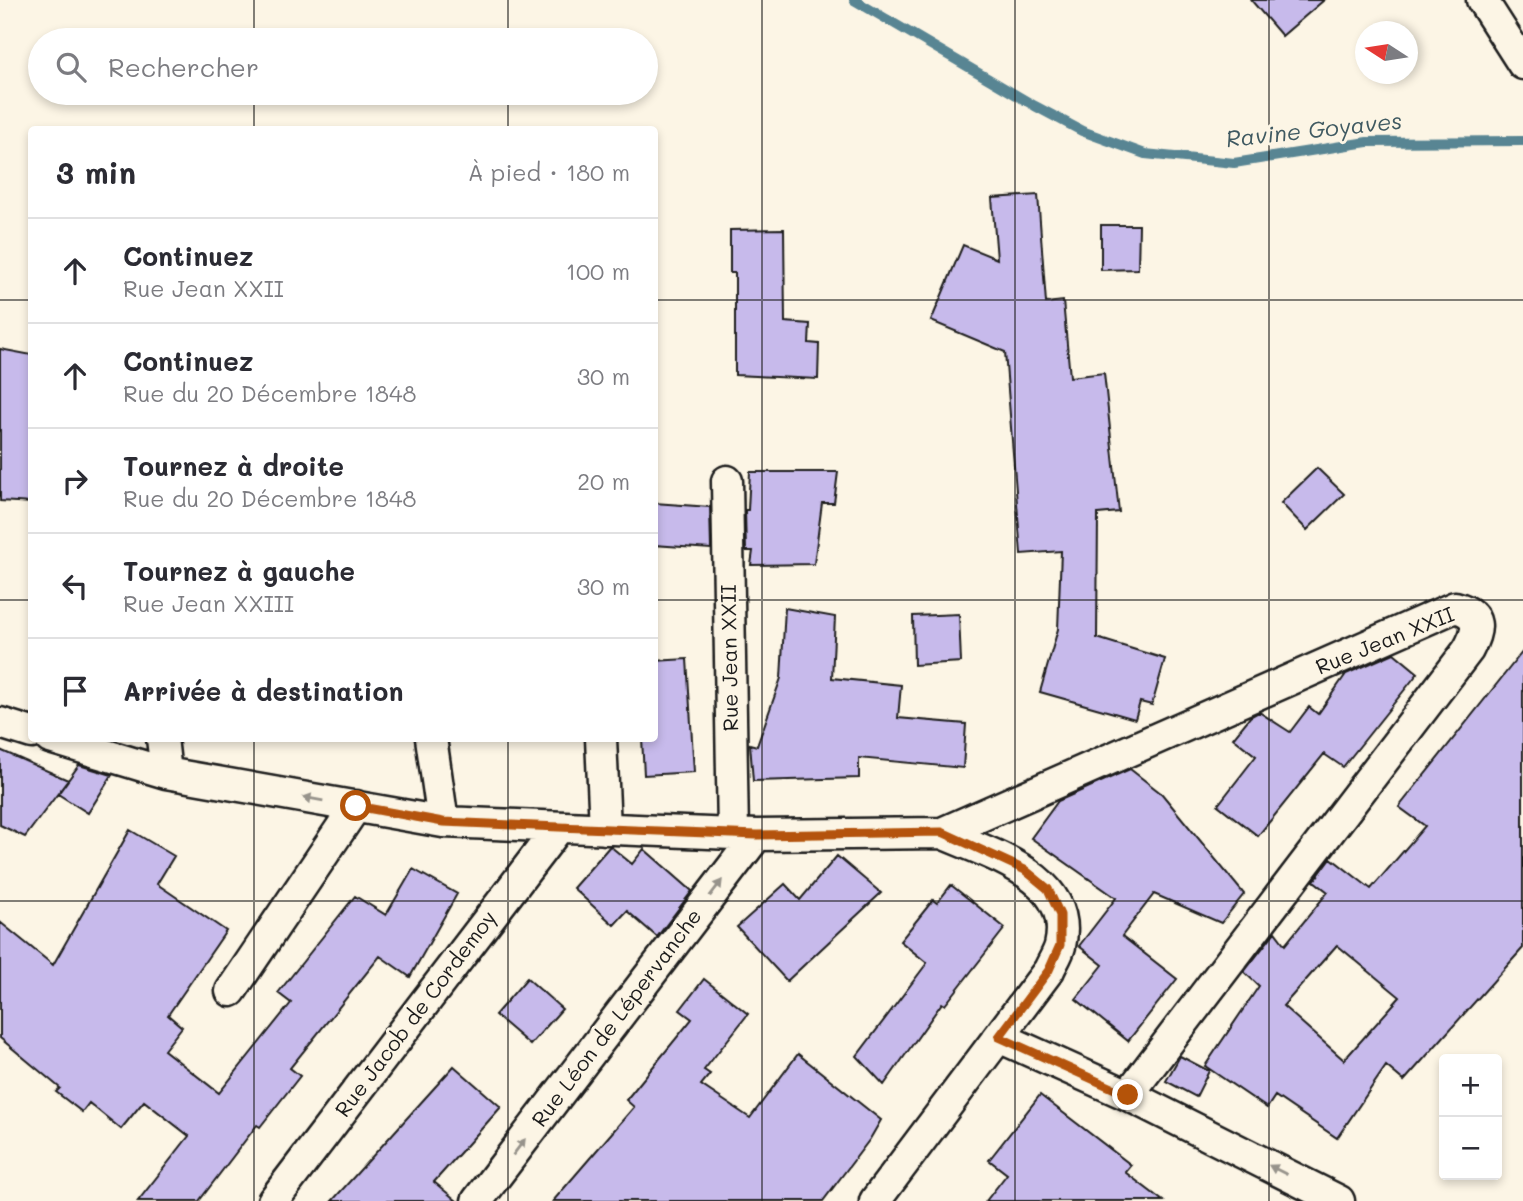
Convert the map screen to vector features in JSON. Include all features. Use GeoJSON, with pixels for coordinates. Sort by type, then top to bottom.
{"type":"FeatureCollection","features":[{"type":"Feature","properties":{"kind":"street"},"geometry":{"type":"LineString","coordinates":[[1482,0],[1523,64]]}},
{"type":"Feature","properties":{"kind":"street","name":"Rue Jean XXII"},"geometry":{"type":"LineString","coordinates":[[727,481],[745,835]]}},
{"type":"Feature","properties":{"kind":"street","name":"Rue Jean XXII"},"geometry":{"type":"LineString","coordinates":[[63,742],[166,773],[443,822],[745,835],[942,832],[1455,607],[1467,611],[1476,620],[1476,635],[1468,650],[1128,1095]]}},
{"type":"Feature","properties":{"kind":"street"},"geometry":{"type":"LineString","coordinates":[[0,723],[28,732]]}},
{"type":"Feature","properties":{"kind":"street"},"geometry":{"type":"LineString","coordinates":[[162,742],[166,773]]}},
{"type":"Feature","properties":{"kind":"street"},"geometry":{"type":"LineString","coordinates":[[432,742],[443,822]]}},
{"type":"Feature","properties":{"kind":"street"},"geometry":{"type":"LineString","coordinates":[[601,742],[605,829]]}},
{"type":"Feature","properties":{"kind":"street"},"geometry":{"type":"LineString","coordinates":[[231,991],[356,806]]}},
{"type":"Feature","properties":{"kind":"street","name":"Rue Jacob de Cordemoy"},"geometry":{"type":"LineString","coordinates":[[273,1201],[559,827]]}},
{"type":"Feature","properties":{"kind":"street"},"geometry":{"type":"LineString","coordinates":[[875,1201],[1049,970],[1060,945],[1060,915],[1048,889],[1025,870],[942,832]]}},
{"type":"Feature","properties":{"kind":"street","name":"Rue Léon de Lépervanche"},"geometry":{"type":"LineString","coordinates":[[477,1201],[745,835]]}},
{"type":"Feature","properties":{"kind":"street"},"geometry":{"type":"LineString","coordinates":[[999,1037],[1128,1095],[1326,1198]]}},
{"type":"Feature","properties":{"kind":"building"},"geometry":{"type":"Polygon","coordinates":[[[1251,0],[1324,0],[1282,36],[1251,0]]]}},
{"type":"Feature","properties":{"kind":"building"},"geometry":{"type":"Polygon","coordinates":[[[1038,195],[1046,303],[1063,301],[1070,377],[1104,373],[1119,512],[1098,514],[1097,638],[1165,659],[1152,705],[1140,702],[1135,719],[1040,692],[1058,629],[1061,551],[1021,554],[1005,352],[931,321],[963,245],[997,259],[992,198],[1038,195]]]}},
{"type":"Feature","properties":{"kind":"building"},"geometry":{"type":"Polygon","coordinates":[[[1101,225],[1139,225],[1138,269],[1101,270],[1101,225]]]}},
{"type":"Feature","properties":{"kind":"building"},"geometry":{"type":"Polygon","coordinates":[[[784,229],[785,322],[810,324],[809,343],[819,344],[818,379],[735,375],[735,273],[730,273],[730,230],[784,229]]]}},
{"type":"Feature","properties":{"kind":"building"},"geometry":{"type":"Polygon","coordinates":[[[0,349],[28,354],[28,503],[0,501],[0,349]]]}},
{"type":"Feature","properties":{"kind":"building"},"geometry":{"type":"Polygon","coordinates":[[[1317,468],[1344,494],[1307,530],[1281,503],[1317,468]]]}},
{"type":"Feature","properties":{"kind":"building"},"geometry":{"type":"Polygon","coordinates":[[[750,472],[838,472],[834,503],[822,503],[814,564],[751,565],[753,551],[746,551],[745,510],[748,510],[750,472]]]}},
{"type":"Feature","properties":{"kind":"building"},"geometry":{"type":"Polygon","coordinates":[[[658,503],[710,507],[711,549],[658,545],[658,503]]]}},
{"type":"Feature","properties":{"kind":"building"},"geometry":{"type":"Polygon","coordinates":[[[785,608],[835,617],[832,678],[901,685],[898,718],[966,724],[963,768],[859,758],[859,778],[753,781],[750,744],[757,746],[781,678],[785,608]]]}},
{"type":"Feature","properties":{"kind":"building"},"geometry":{"type":"Polygon","coordinates":[[[959,614],[961,662],[914,665],[913,616],[959,614]]]}},
{"type":"Feature","properties":{"kind":"building"},"geometry":{"type":"Polygon","coordinates":[[[1523,651],[1523,948],[1404,1081],[1386,1066],[1337,1138],[1275,1096],[1267,1108],[1205,1066],[1259,986],[1244,972],[1275,932],[1285,945],[1328,892],[1314,881],[1331,858],[1371,889],[1425,826],[1399,807],[1523,651]],[[1337,945],[1283,1006],[1344,1060],[1400,997],[1337,945]]]}},
{"type":"Feature","properties":{"kind":"building"},"geometry":{"type":"Polygon","coordinates":[[[1394,653],[1418,673],[1343,767],[1324,754],[1258,836],[1218,805],[1256,756],[1233,738],[1250,717],[1259,712],[1290,732],[1309,707],[1318,714],[1346,674],[1394,653]]]}},
{"type":"Feature","properties":{"kind":"building"},"geometry":{"type":"Polygon","coordinates":[[[687,659],[694,772],[644,775],[642,742],[658,742],[658,661],[687,659]]]}},
{"type":"Feature","properties":{"kind":"building"},"geometry":{"type":"Polygon","coordinates":[[[0,750],[68,780],[25,837],[0,825],[0,750]]]}},
{"type":"Feature","properties":{"kind":"building"},"geometry":{"type":"Polygon","coordinates":[[[79,765],[112,775],[88,813],[58,794],[79,765]]]}},
{"type":"Feature","properties":{"kind":"building"},"geometry":{"type":"Polygon","coordinates":[[[1130,769],[1162,794],[1244,894],[1221,923],[1154,894],[1122,936],[1177,979],[1128,1041],[1076,999],[1103,965],[1079,946],[1116,898],[1031,838],[1058,801],[1130,769]]]}},
{"type":"Feature","properties":{"kind":"building"},"geometry":{"type":"Polygon","coordinates":[[[130,830],[174,856],[157,884],[226,931],[168,1015],[182,1027],[164,1050],[219,1093],[291,1003],[278,993],[355,896],[386,915],[413,869],[457,894],[410,977],[380,956],[290,1068],[300,1076],[260,1127],[257,1125],[199,1201],[138,1201],[189,1136],[144,1101],[121,1129],[89,1103],[82,1112],[56,1092],[60,1088],[0,1038],[0,922],[53,965],[130,830]]]}},
{"type":"Feature","properties":{"kind":"building"},"geometry":{"type":"Polygon","coordinates":[[[610,846],[632,864],[644,849],[692,891],[657,937],[627,911],[614,925],[573,888],[610,846]]]}},
{"type":"Feature","properties":{"kind":"building"},"geometry":{"type":"Polygon","coordinates":[[[837,856],[881,893],[787,981],[737,927],[785,884],[800,900],[837,856]]]}},
{"type":"Feature","properties":{"kind":"building"},"geometry":{"type":"Polygon","coordinates":[[[951,885],[1005,928],[945,1005],[942,1003],[884,1085],[857,1056],[927,963],[900,941],[933,900],[937,903],[951,885]]]}},
{"type":"Feature","properties":{"kind":"building"},"geometry":{"type":"Polygon","coordinates":[[[527,978],[562,1009],[530,1045],[495,1015],[527,978]]]}},
{"type":"Feature","properties":{"kind":"building"},"geometry":{"type":"Polygon","coordinates":[[[704,979],[748,1014],[704,1070],[710,1074],[701,1085],[750,1118],[798,1054],[881,1120],[870,1139],[823,1201],[553,1201],[634,1107],[626,1100],[692,1019],[680,1010],[704,979]]]}},
{"type":"Feature","properties":{"kind":"building"},"geometry":{"type":"Polygon","coordinates":[[[1180,1056],[1209,1071],[1196,1097],[1166,1081],[1180,1056]]]}},
{"type":"Feature","properties":{"kind":"building"},"geometry":{"type":"Polygon","coordinates":[[[454,1066],[501,1107],[434,1182],[457,1201],[332,1201],[454,1066]]]}},
{"type":"Feature","properties":{"kind":"building"},"geometry":{"type":"Polygon","coordinates":[[[1040,1095],[1131,1165],[1125,1172],[1163,1201],[986,1201],[1007,1174],[989,1160],[1040,1095]]]}},
{"type":"Feature","properties":{"kind":"waterway","name":"Ravine Goyaves"},"geometry":{"type":"LineString","coordinates":[[854,0],[1082,131],[1145,154],[1234,163],[1367,142],[1523,141]]}},
{"type":"Feature","properties":{"kind":"route"},"geometry":{"type":"LineString","coordinates":[[356,806],[443,822],[757,835],[942,832],[1025,870],[1048,889],[1060,915],[1060,945],[1049,970],[999,1037],[1128,1095]]}}]}
